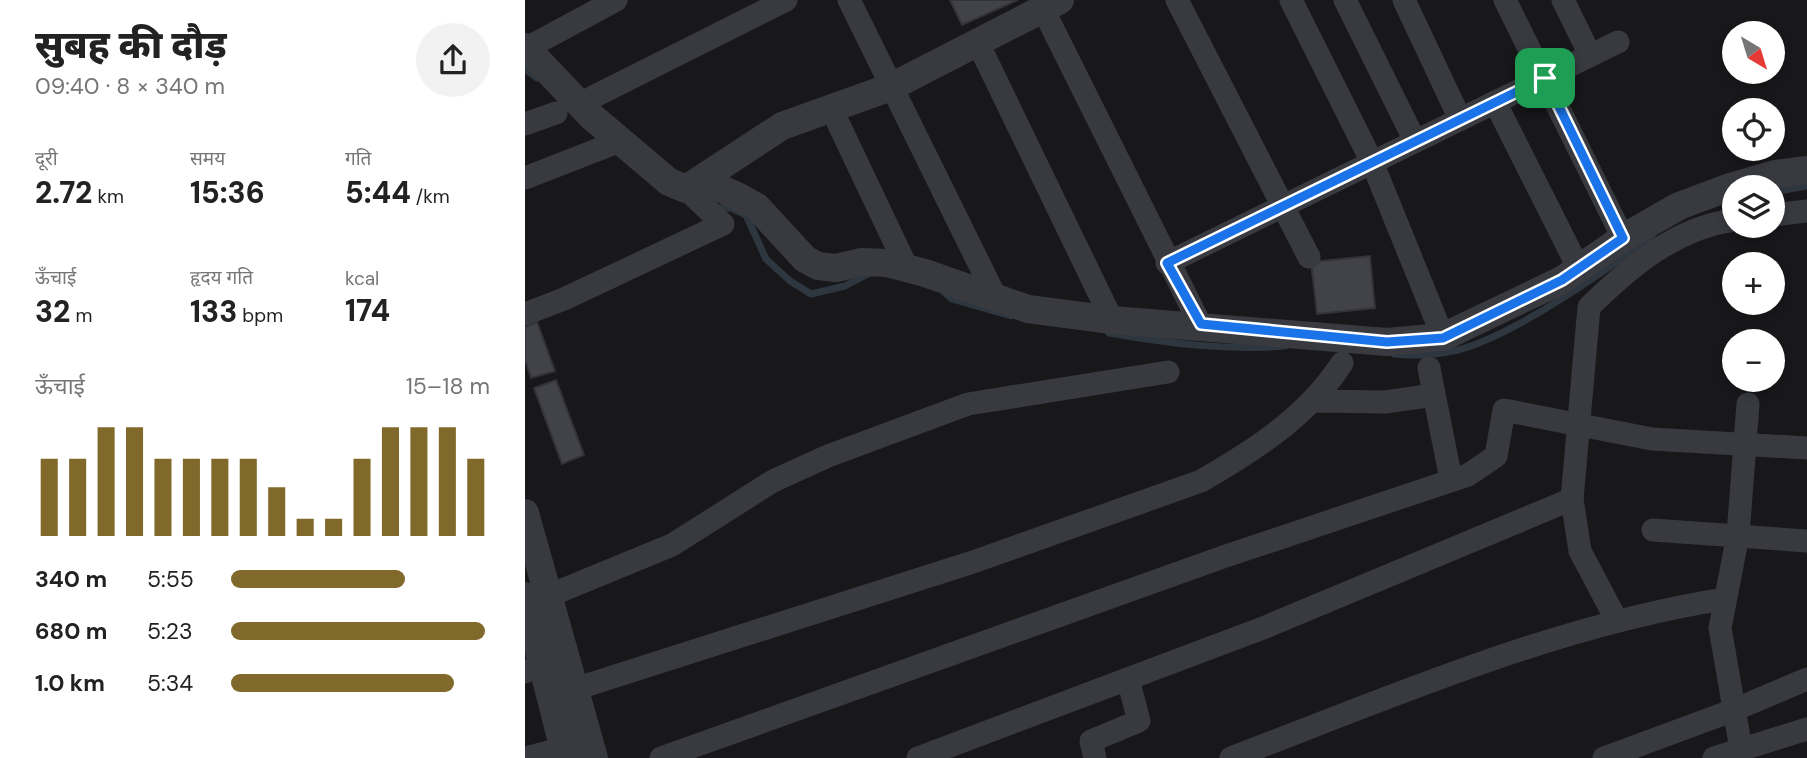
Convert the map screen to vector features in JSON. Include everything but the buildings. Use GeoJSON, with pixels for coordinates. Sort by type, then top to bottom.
{"type":"FeatureCollection","features":[{"type":"Feature","properties":{"kind":"street"},"geometry":{"type":"LineString","coordinates":[[525,314],[564,299],[723,224],[692,194],[669,182],[620,141],[567,108],[525,48],[615,0]]}},
{"type":"Feature","properties":{"kind":"street"},"geometry":{"type":"LineString","coordinates":[[525,124],[567,108],[786,0]]}},
{"type":"Feature","properties":{"kind":"street"},"geometry":{"type":"LineString","coordinates":[[849,0],[996,298]]}},
{"type":"Feature","properties":{"kind":"street"},"geometry":{"type":"LineString","coordinates":[[1177,0],[1309,257]]}},
{"type":"Feature","properties":{"kind":"street"},"geometry":{"type":"LineString","coordinates":[[1291,0],[1372,162],[1443,338]]}},
{"type":"Feature","properties":{"kind":"street"},"geometry":{"type":"LineString","coordinates":[[1345,0],[1415,141]]}},
{"type":"Feature","properties":{"kind":"street"},"geometry":{"type":"LineString","coordinates":[[1404,0],[1460,119]]}},
{"type":"Feature","properties":{"kind":"street"},"geometry":{"type":"LineString","coordinates":[[1504,0],[1623,238]]}},
{"type":"Feature","properties":{"kind":"street"},"geometry":{"type":"LineString","coordinates":[[1563,0],[1590,55]]}},
{"type":"Feature","properties":{"kind":"street"},"geometry":{"type":"LineString","coordinates":[[692,194],[782,126],[891,87],[1052,4],[1167,263],[1201,324]]}},
{"type":"Feature","properties":{"kind":"street"},"geometry":{"type":"LineString","coordinates":[[1167,263],[1618,42]]}},
{"type":"Feature","properties":{"kind":"street"},"geometry":{"type":"LineString","coordinates":[[978,43],[1112,320]]}},
{"type":"Feature","properties":{"kind":"street"},"geometry":{"type":"LineString","coordinates":[[1495,102],[1579,268]]}},
{"type":"Feature","properties":{"kind":"street"},"geometry":{"type":"LineString","coordinates":[[831,108],[907,268]]}},
{"type":"Feature","properties":{"kind":"street"},"geometry":{"type":"LineString","coordinates":[[525,178],[620,141]]}},
{"type":"Feature","properties":{"kind":"street"},"geometry":{"type":"LineString","coordinates":[[692,194],[713,185],[757,207],[804,259],[818,266],[836,268],[862,261],[907,268],[1028,309],[1112,320],[1201,324],[1387,342],[1443,338],[1510,307],[1679,206],[1775,174],[1807,170]]}},
{"type":"Feature","properties":{"kind":"street"},"geometry":{"type":"LineString","coordinates":[[1785,214],[1807,211]]}},
{"type":"Feature","properties":{"kind":"street"},"geometry":{"type":"LineString","coordinates":[[1617,621],[1580,551],[1572,499],[1589,307],[1629,268],[1664,243],[1722,224]]}},
{"type":"Feature","properties":{"kind":"street"},"geometry":{"type":"LineString","coordinates":[[575,689],[973,562],[1201,481],[1259,445],[1313,401],[1342,363]]}},
{"type":"Feature","properties":{"kind":"street"},"geometry":{"type":"LineString","coordinates":[[1429,368],[1451,480]]}},
{"type":"Feature","properties":{"kind":"street"},"geometry":{"type":"LineString","coordinates":[[532,602],[672,545],[773,481],[828,456],[968,404],[1168,372]]}},
{"type":"Feature","properties":{"kind":"street"},"geometry":{"type":"LineString","coordinates":[[1313,401],[1385,402],[1434,395]]}},
{"type":"Feature","properties":{"kind":"street"},"geometry":{"type":"LineString","coordinates":[[1741,749],[1720,640],[1724,599],[1738,535],[1748,404]]}},
{"type":"Feature","properties":{"kind":"street"},"geometry":{"type":"LineString","coordinates":[[661,758],[1223,557],[1468,474],[1496,456],[1504,410],[1652,439],[1807,448]]}},
{"type":"Feature","properties":{"kind":"street"},"geometry":{"type":"LineString","coordinates":[[918,758],[1353,592],[1572,499]]}},
{"type":"Feature","properties":{"kind":"street"},"geometry":{"type":"LineString","coordinates":[[525,513],[535,668],[565,753],[525,758]]}},
{"type":"Feature","properties":{"kind":"street"},"geometry":{"type":"LineString","coordinates":[[1653,530],[1807,541]]}},
{"type":"Feature","properties":{"kind":"street"},"geometry":{"type":"LineString","coordinates":[[1231,758],[1400,692],[1617,621],[1724,599]]}},
{"type":"Feature","properties":{"kind":"street"},"geometry":{"type":"LineString","coordinates":[[532,602],[575,689],[594,758]]}},
{"type":"Feature","properties":{"kind":"street"},"geometry":{"type":"LineString","coordinates":[[1095,758],[1091,741],[1139,721],[1128,679]]}},
{"type":"Feature","properties":{"kind":"street"},"geometry":{"type":"LineString","coordinates":[[1604,758],[1734,710],[1807,679]]}},
{"type":"Feature","properties":{"kind":"street"},"geometry":{"type":"LineString","coordinates":[[1714,758],[1807,729]]}},
{"type":"Feature","properties":{"kind":"waterway"},"geometry":{"type":"LineString","coordinates":[[525,69],[537,78]]}},
{"type":"Feature","properties":{"kind":"waterway"},"geometry":{"type":"LineString","coordinates":[[1785,190],[1807,186]]}},
{"type":"Feature","properties":{"kind":"waterway"},"geometry":{"type":"LineString","coordinates":[[715,208],[731,208],[746,215],[766,259],[790,281],[811,294],[845,286],[870,273]]}},
{"type":"Feature","properties":{"kind":"waterway"},"geometry":{"type":"LineString","coordinates":[[1394,354],[1442,353],[1481,342],[1532,317],[1652,237]]}},
{"type":"Feature","properties":{"kind":"waterway"},"geometry":{"type":"LineString","coordinates":[[944,292],[952,299],[1011,316]]}},
{"type":"Feature","properties":{"kind":"waterway"},"geometry":{"type":"LineString","coordinates":[[1109,333],[1197,345],[1285,346]]}},
{"type":"Feature","properties":{"kind":"route"},"geometry":{"type":"LineString","coordinates":[[1545,78],[1623,238],[1562,280],[1443,338],[1387,342],[1201,324],[1167,263],[1545,78]]}}]}
